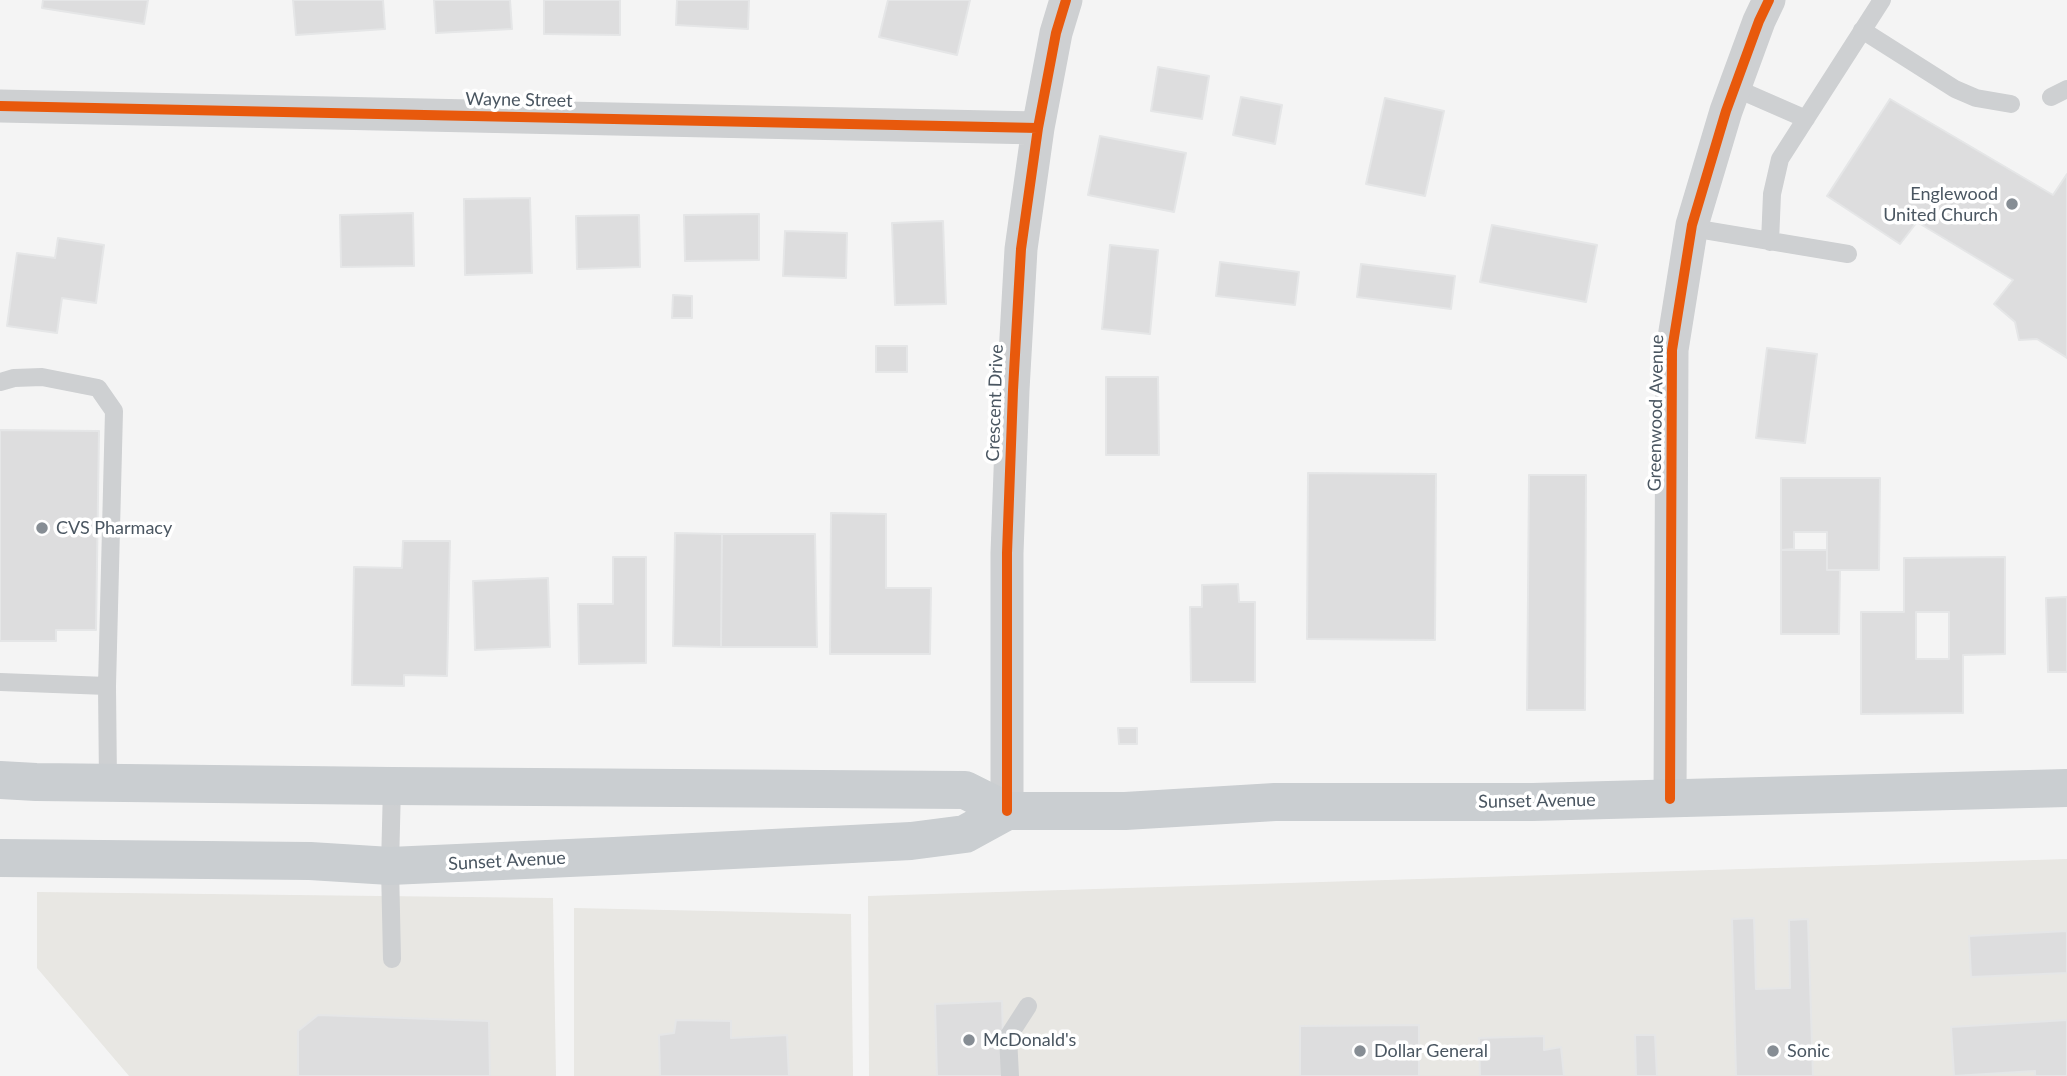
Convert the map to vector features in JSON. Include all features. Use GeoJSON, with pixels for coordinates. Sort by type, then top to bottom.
{"type":"FeatureCollection","features":[{"type":"Feature","properties":{"kind":"main road","name":"Sunset Avenue"},"geometry":{"type":"LineString","coordinates":[[0,780],[965,790],[1007,811],[1149,810],[1275,802],[1532,802],[2067,788]]}},
{"type":"Feature","properties":{"kind":"main road","name":"Sunset Avenue"},"geometry":{"type":"LineString","coordinates":[[6,861],[310,862],[390,866],[911,841],[965,834],[1007,811]]}},
{"type":"Feature","properties":{"kind":"street","name":"Crescent Drive"},"geometry":{"type":"LineString","coordinates":[[1007,811],[1007,553],[1021,249],[1038,128],[1056,33],[1066,0]]}},
{"type":"Feature","properties":{"kind":"street","name":"Greenwood Avenue"},"geometry":{"type":"LineString","coordinates":[[1671,799],[1672,350],[1692,228],[1735,88],[1769,0]]}},
{"type":"Feature","properties":{"kind":"street","name":"Wayne Street"},"geometry":{"type":"LineString","coordinates":[[0,106],[1038,128]]}},
{"type":"Feature","properties":{"kind":"lane"},"geometry":{"type":"LineString","coordinates":[[1770,242],[1772,194],[1780,159],[1882,0]]}},
{"type":"Feature","properties":{"kind":"lane"},"geometry":{"type":"LineString","coordinates":[[1862,30],[1955,89],[1976,98],[2011,104]]}},
{"type":"Feature","properties":{"kind":"lane"},"geometry":{"type":"LineString","coordinates":[[1735,88],[1806,119]]}},
{"type":"Feature","properties":{"kind":"lane"},"geometry":{"type":"LineString","coordinates":[[1692,228],[1848,254]]}},
{"type":"Feature","properties":{"kind":"lane"},"geometry":{"type":"LineString","coordinates":[[0,382],[42,377],[98,388],[114,411],[107,686],[108,783]]}},
{"type":"Feature","properties":{"kind":"lane"},"geometry":{"type":"LineString","coordinates":[[0,682],[107,686]]}},
{"type":"Feature","properties":{"kind":"lane"},"geometry":{"type":"LineString","coordinates":[[392,786],[392,959]]}},
{"type":"Feature","properties":{"kind":"lane"},"geometry":{"type":"LineString","coordinates":[[1010,1076],[1009,1037],[1028,1006]]}},
{"type":"Feature","properties":{"kind":"shaded area"},"geometry":{"type":"Polygon","coordinates":[[[2067,859],[2067,1076],[869,1076],[868,896],[2067,859]]]}},
{"type":"Feature","properties":{"kind":"shaded area"},"geometry":{"type":"Polygon","coordinates":[[[37,892],[553,898],[556,1076],[129,1076],[37,968],[37,892]]]}},
{"type":"Feature","properties":{"kind":"shaded area"},"geometry":{"type":"Polygon","coordinates":[[[574,908],[851,914],[853,1076],[574,1076],[574,908]]]}},
{"type":"Feature","properties":{"kind":"building"},"geometry":{"type":"Polygon","coordinates":[[[43,0],[148,0],[144,24],[42,8],[43,0]]]}},
{"type":"Feature","properties":{"kind":"building"},"geometry":{"type":"Polygon","coordinates":[[[293,0],[383,0],[385,29],[296,35],[293,0]]]}},
{"type":"Feature","properties":{"kind":"building"},"geometry":{"type":"Polygon","coordinates":[[[434,0],[510,0],[512,29],[436,33],[434,0]]]}},
{"type":"Feature","properties":{"kind":"building"},"geometry":{"type":"Polygon","coordinates":[[[544,0],[620,0],[620,35],[544,34],[544,0]]]}},
{"type":"Feature","properties":{"kind":"building"},"geometry":{"type":"Polygon","coordinates":[[[677,0],[749,0],[748,29],[676,25],[677,0]]]}},
{"type":"Feature","properties":{"kind":"building"},"geometry":{"type":"Polygon","coordinates":[[[888,0],[970,0],[957,55],[879,37],[888,0]]]}},
{"type":"Feature","properties":{"kind":"building"},"geometry":{"type":"Polygon","coordinates":[[[1158,67],[1209,76],[1202,119],[1151,111],[1158,67]]]}},
{"type":"Feature","properties":{"kind":"building"},"geometry":{"type":"Polygon","coordinates":[[[1241,97],[1282,105],[1275,144],[1233,135],[1241,97]]]}},
{"type":"Feature","properties":{"kind":"building"},"geometry":{"type":"Polygon","coordinates":[[[1385,98],[1444,111],[1425,196],[1366,184],[1385,98]]]}},
{"type":"Feature","properties":{"kind":"building"},"geometry":{"type":"Polygon","coordinates":[[[1890,99],[2053,195],[2067,174],[2067,358],[2037,339],[2019,340],[2015,322],[1994,304],[2013,280],[1917,222],[1900,244],[1827,196],[1890,99]]]}},
{"type":"Feature","properties":{"kind":"building"},"geometry":{"type":"Polygon","coordinates":[[[1100,136],[1186,153],[1174,212],[1088,195],[1100,136]]]}},
{"type":"Feature","properties":{"kind":"building"},"geometry":{"type":"Polygon","coordinates":[[[530,198],[532,273],[465,275],[464,199],[530,198]]]}},
{"type":"Feature","properties":{"kind":"building"},"geometry":{"type":"Polygon","coordinates":[[[413,213],[414,266],[341,267],[340,215],[413,213]]]}},
{"type":"Feature","properties":{"kind":"building"},"geometry":{"type":"Polygon","coordinates":[[[759,214],[759,260],[685,261],[684,215],[759,214]]]}},
{"type":"Feature","properties":{"kind":"building"},"geometry":{"type":"Polygon","coordinates":[[[639,215],[640,267],[577,269],[576,216],[639,215]]]}},
{"type":"Feature","properties":{"kind":"building"},"geometry":{"type":"Polygon","coordinates":[[[943,221],[946,304],[895,305],[892,223],[943,221]]]}},
{"type":"Feature","properties":{"kind":"building"},"geometry":{"type":"Polygon","coordinates":[[[1492,225],[1597,245],[1586,302],[1480,282],[1492,225]]]}},
{"type":"Feature","properties":{"kind":"building"},"geometry":{"type":"Polygon","coordinates":[[[785,231],[847,233],[846,278],[783,276],[785,231]]]}},
{"type":"Feature","properties":{"kind":"building"},"geometry":{"type":"Polygon","coordinates":[[[58,238],[104,245],[96,303],[62,298],[57,333],[7,326],[17,253],[55,258],[58,238]]]}},
{"type":"Feature","properties":{"kind":"building"},"geometry":{"type":"Polygon","coordinates":[[[1110,245],[1158,250],[1150,334],[1102,329],[1110,245]]]}},
{"type":"Feature","properties":{"kind":"building"},"geometry":{"type":"Polygon","coordinates":[[[1220,262],[1299,272],[1295,305],[1216,296],[1220,262]]]}},
{"type":"Feature","properties":{"kind":"building"},"geometry":{"type":"Polygon","coordinates":[[[1361,264],[1455,276],[1451,309],[1357,297],[1361,264]]]}},
{"type":"Feature","properties":{"kind":"building"},"geometry":{"type":"Polygon","coordinates":[[[673,295],[692,296],[692,318],[672,318],[673,295]]]}},
{"type":"Feature","properties":{"kind":"building"},"geometry":{"type":"Polygon","coordinates":[[[876,346],[907,346],[907,372],[876,372],[876,346]]]}},
{"type":"Feature","properties":{"kind":"building"},"geometry":{"type":"Polygon","coordinates":[[[1767,348],[1817,354],[1805,443],[1756,438],[1767,348]]]}},
{"type":"Feature","properties":{"kind":"building"},"geometry":{"type":"Polygon","coordinates":[[[1106,377],[1158,377],[1159,455],[1106,455],[1106,377]]]}},
{"type":"Feature","properties":{"kind":"building"},"geometry":{"type":"Polygon","coordinates":[[[0,430],[99,431],[96,630],[56,630],[56,641],[0,641],[0,430]]]}},
{"type":"Feature","properties":{"kind":"building"},"geometry":{"type":"Polygon","coordinates":[[[1308,473],[1436,474],[1435,640],[1307,639],[1308,473]]]}},
{"type":"Feature","properties":{"kind":"building"},"geometry":{"type":"Polygon","coordinates":[[[1529,475],[1586,475],[1585,710],[1527,710],[1529,475]]]}},
{"type":"Feature","properties":{"kind":"building"},"geometry":{"type":"Polygon","coordinates":[[[1781,478],[1880,478],[1879,570],[1827,570],[1827,532],[1794,532],[1794,549],[1781,550],[1781,478]]]}},
{"type":"Feature","properties":{"kind":"building"},"geometry":{"type":"Polygon","coordinates":[[[831,513],[886,514],[886,588],[931,588],[930,654],[830,654],[831,513]]]}},
{"type":"Feature","properties":{"kind":"building"},"geometry":{"type":"Polygon","coordinates":[[[675,533],[722,534],[721,647],[673,646],[675,533]]]}},
{"type":"Feature","properties":{"kind":"building"},"geometry":{"type":"Polygon","coordinates":[[[722,534],[815,534],[817,647],[721,647],[722,534]]]}},
{"type":"Feature","properties":{"kind":"building"},"geometry":{"type":"Polygon","coordinates":[[[403,541],[450,541],[447,676],[404,675],[404,686],[352,685],[354,567],[402,568],[403,541]]]}},
{"type":"Feature","properties":{"kind":"building"},"geometry":{"type":"Polygon","coordinates":[[[1781,550],[1827,550],[1827,570],[1840,570],[1839,634],[1781,634],[1781,550]]]}},
{"type":"Feature","properties":{"kind":"building"},"geometry":{"type":"Polygon","coordinates":[[[613,557],[646,557],[646,663],[579,664],[578,604],[613,604],[613,557]]]}},
{"type":"Feature","properties":{"kind":"building"},"geometry":{"type":"Polygon","coordinates":[[[2005,557],[2005,654],[1963,655],[1963,713],[1861,714],[1861,612],[1904,612],[1904,558],[2005,557]],[[1916,612],[1916,659],[1949,659],[1949,612],[1916,612]]]}},
{"type":"Feature","properties":{"kind":"building"},"geometry":{"type":"Polygon","coordinates":[[[548,578],[550,647],[475,650],[473,581],[548,578]]]}},
{"type":"Feature","properties":{"kind":"building"},"geometry":{"type":"Polygon","coordinates":[[[1238,584],[1239,602],[1255,602],[1255,682],[1191,682],[1190,607],[1202,607],[1202,585],[1238,584]]]}},
{"type":"Feature","properties":{"kind":"building"},"geometry":{"type":"Polygon","coordinates":[[[2067,597],[2067,672],[2048,672],[2046,598],[2067,597]]]}},
{"type":"Feature","properties":{"kind":"building"},"geometry":{"type":"Polygon","coordinates":[[[1118,728],[1137,728],[1137,744],[1119,744],[1118,728]]]}},
{"type":"Feature","properties":{"kind":"building"},"geometry":{"type":"Polygon","coordinates":[[[1754,918],[1756,989],[1790,988],[1789,920],[1808,919],[1813,1076],[1736,1076],[1732,919],[1754,918]]]}},
{"type":"Feature","properties":{"kind":"building"},"geometry":{"type":"Polygon","coordinates":[[[2067,931],[2067,973],[1971,977],[1969,936],[2067,931]]]}},
{"type":"Feature","properties":{"kind":"building","name":"McDonald's"},"geometry":{"type":"Polygon","coordinates":[[[1002,1001],[1004,1076],[937,1076],[935,1004],[1002,1001]]]}},
{"type":"Feature","properties":{"kind":"building"},"geometry":{"type":"Polygon","coordinates":[[[318,1015],[489,1021],[490,1076],[298,1076],[298,1031],[318,1015]]]}},
{"type":"Feature","properties":{"kind":"building"},"geometry":{"type":"Polygon","coordinates":[[[676,1020],[731,1021],[731,1038],[787,1035],[789,1076],[660,1076],[659,1035],[674,1033],[676,1020]]]}},
{"type":"Feature","properties":{"kind":"building"},"geometry":{"type":"Polygon","coordinates":[[[2067,1020],[2067,1076],[2035,1076],[2035,1071],[1954,1076],[1951,1027],[2067,1020]]]}},
{"type":"Feature","properties":{"kind":"building","name":"Dollar General"},"geometry":{"type":"Polygon","coordinates":[[[1419,1025],[1419,1076],[1300,1076],[1300,1026],[1419,1025]]]}},
{"type":"Feature","properties":{"kind":"building"},"geometry":{"type":"Polygon","coordinates":[[[1635,1035],[1655,1035],[1657,1076],[1636,1076],[1635,1035]]]}},
{"type":"Feature","properties":{"kind":"building"},"geometry":{"type":"Polygon","coordinates":[[[1544,1036],[1544,1050],[1561,1047],[1564,1076],[1480,1076],[1479,1038],[1544,1036]]]}},
{"type":"Feature","properties":{"kind":"cycle path"},"geometry":{"type":"LineString","coordinates":[[1007,811],[1007,553],[1021,249],[1038,128],[1056,33],[1066,0]]}},
{"type":"Feature","properties":{"kind":"cycle path"},"geometry":{"type":"LineString","coordinates":[[1670,799],[1672,350],[1692,225],[1726,111],[1769,0]]}},
{"type":"Feature","properties":{"kind":"cycle path"},"geometry":{"type":"LineString","coordinates":[[0,106],[1038,128]]}},
{"type":"Feature","properties":{"kind":"place","name":"Englewood United Church"},"geometry":{"type":"Point","coordinates":[2012,204]}},
{"type":"Feature","properties":{"kind":"place","name":"CVS Pharmacy"},"geometry":{"type":"Point","coordinates":[42,528]}},
{"type":"Feature","properties":{"kind":"place","name":"McDonald's"},"geometry":{"type":"Point","coordinates":[969,1040]}},
{"type":"Feature","properties":{"kind":"place","name":"Dollar General"},"geometry":{"type":"Point","coordinates":[1360,1051]}},
{"type":"Feature","properties":{"kind":"place","name":"Sonic"},"geometry":{"type":"Point","coordinates":[1773,1051]}}]}
